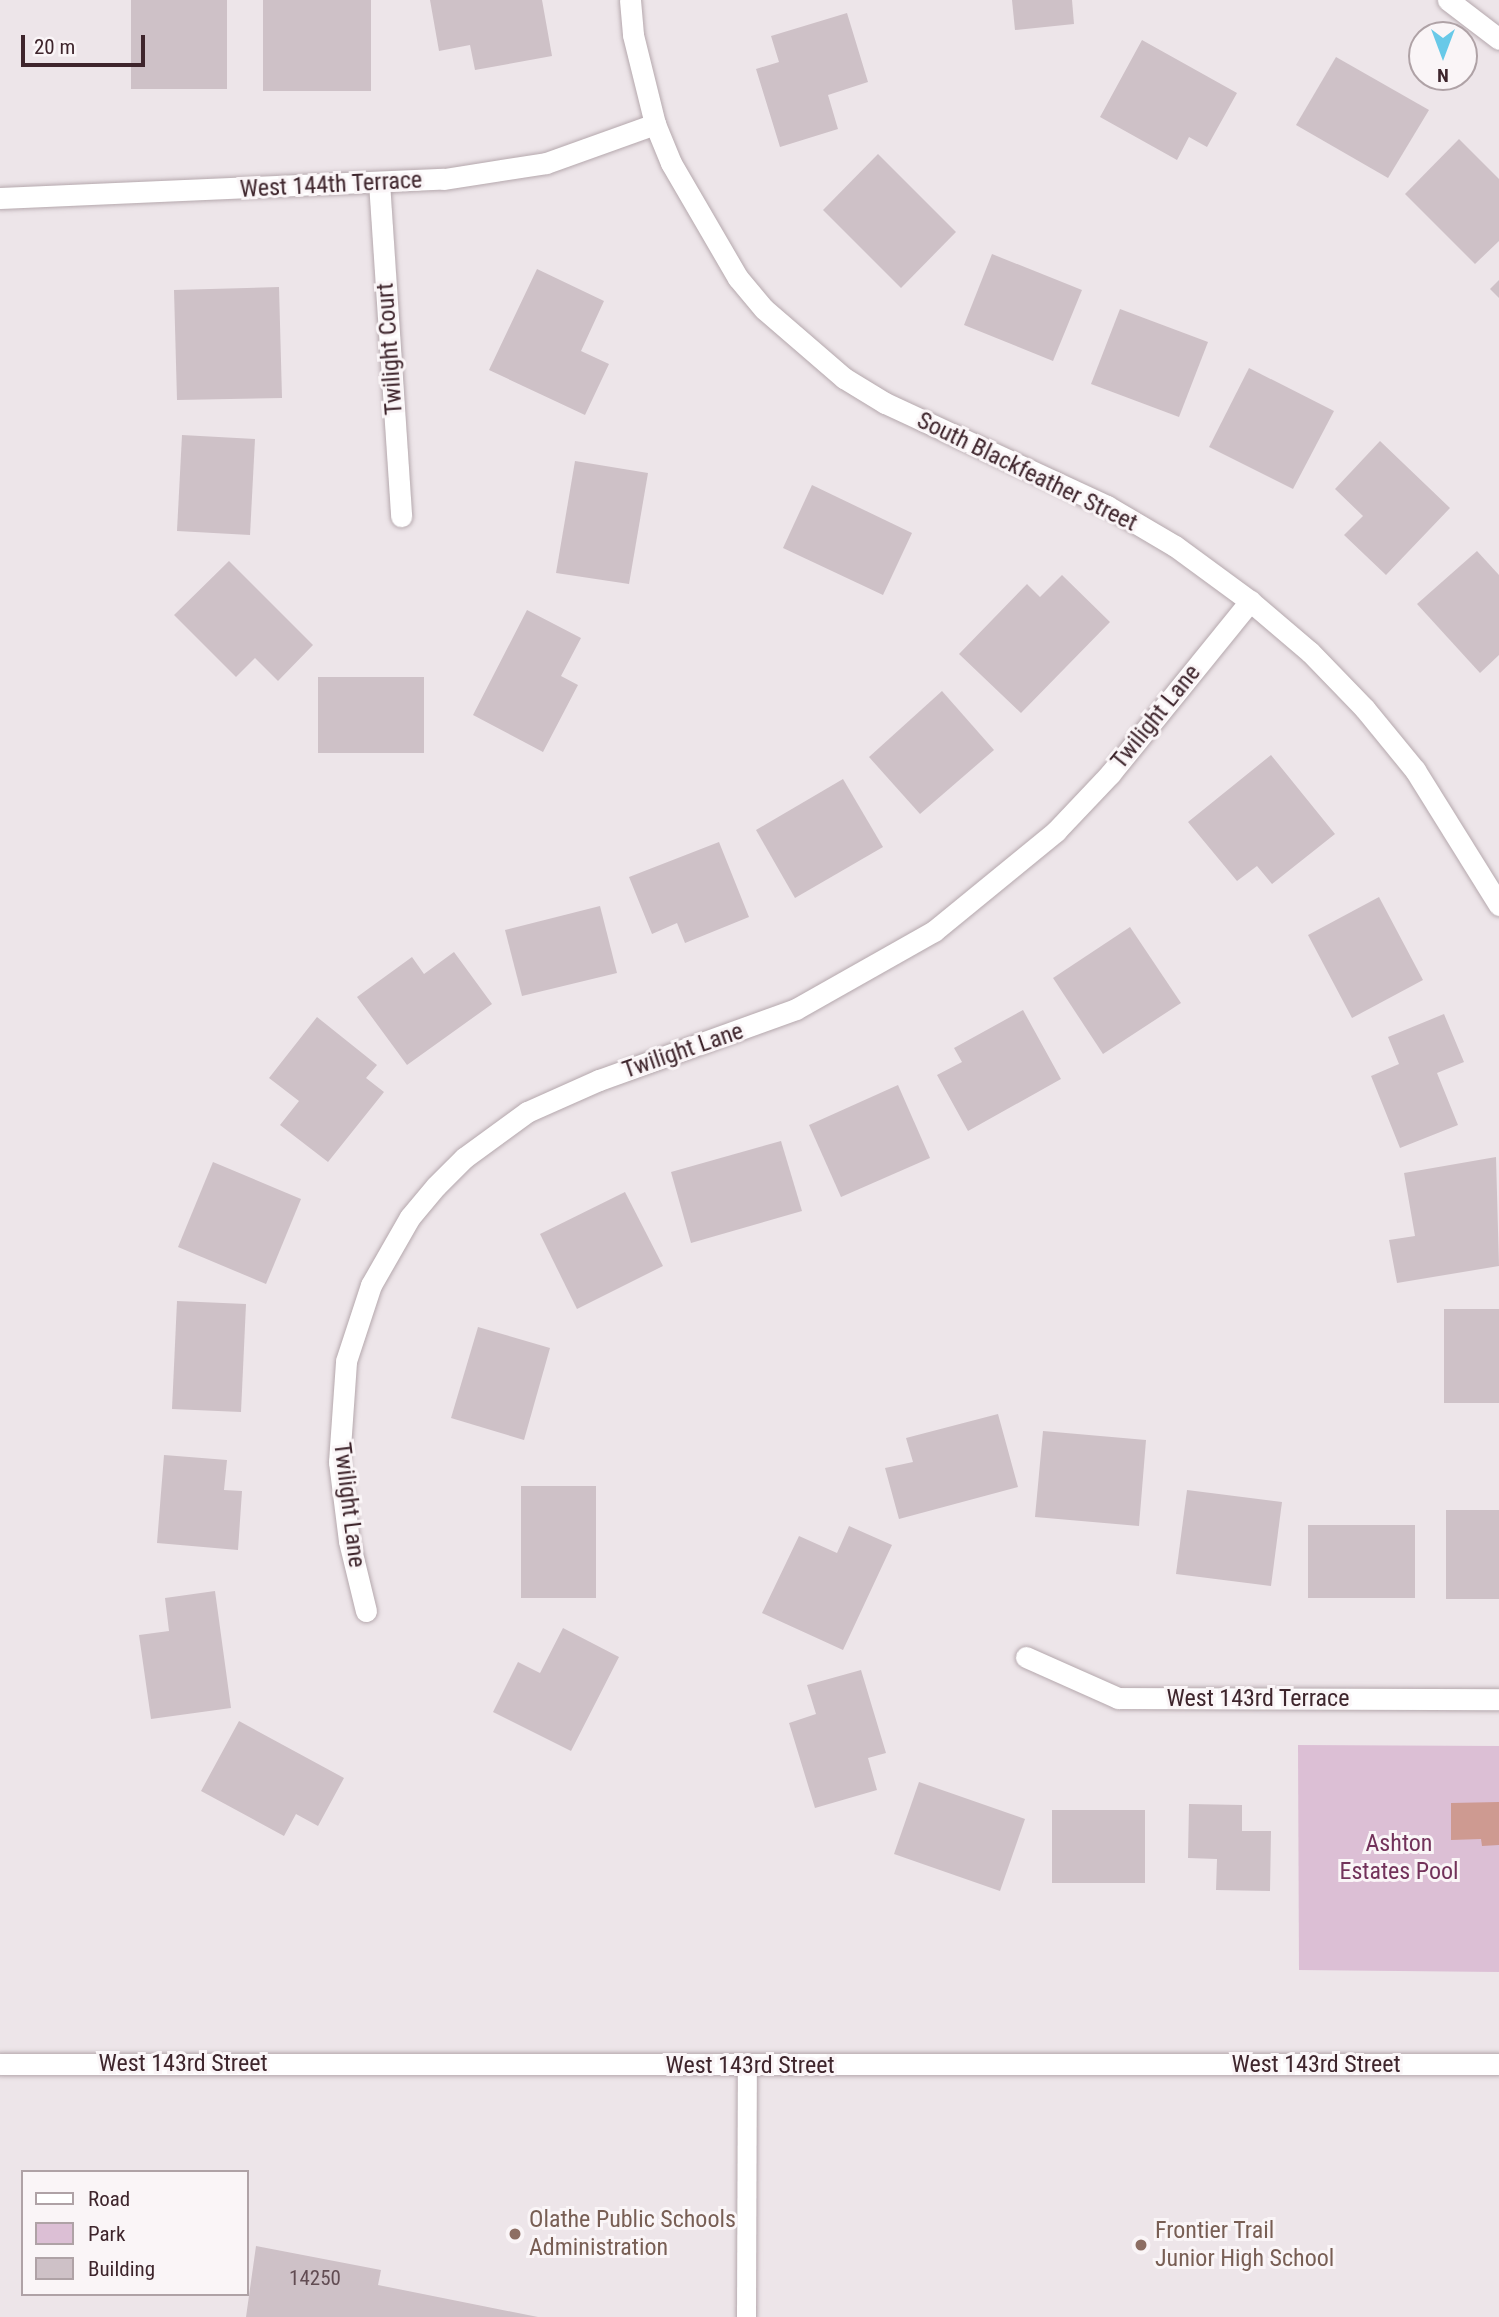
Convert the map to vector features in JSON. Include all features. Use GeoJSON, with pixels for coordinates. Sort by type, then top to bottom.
{"type":"FeatureCollection","features":[{"type":"Feature","properties":{"kind":"street","name":"South Blackfeather Street"},"geometry":{"type":"LineString","coordinates":[[630,0],[633,35],[655,124],[695,211],[738,278],[797,341],[885,403],[1107,506],[1175,547],[1250,601],[1310,652],[1365,709],[1415,770],[1499,905]]}},
{"type":"Feature","properties":{"kind":"street"},"geometry":{"type":"LineString","coordinates":[[1448,0],[1499,39]]}},
{"type":"Feature","properties":{"kind":"street","name":"West 144th Terrace"},"geometry":{"type":"LineString","coordinates":[[0,198],[444,179],[546,163],[655,124]]}},
{"type":"Feature","properties":{"kind":"street","name":"Twilight Court"},"geometry":{"type":"LineString","coordinates":[[379,182],[401,516]]}},
{"type":"Feature","properties":{"kind":"street","name":"Twilight Lane"},"geometry":{"type":"LineString","coordinates":[[366,1611],[349,1541],[339,1462],[346,1361],[377,1273],[411,1217],[436,1186],[464,1158],[527,1112],[599,1080],[796,1009],[934,931],[997,884],[1065,821],[1110,774],[1250,601]]}},
{"type":"Feature","properties":{"kind":"street","name":"West 143rd Terrace"},"geometry":{"type":"LineString","coordinates":[[1026,1657],[1118,1698],[1499,1699]]}},
{"type":"Feature","properties":{"kind":"street","name":"West 143rd Street"},"geometry":{"type":"LineString","coordinates":[[0,2064],[1499,2064]]}},
{"type":"Feature","properties":{"kind":"lane"},"geometry":{"type":"LineString","coordinates":[[746,2317],[747,2066]]}},
{"type":"Feature","properties":{"kind":"green space","name":"Ashton Estates Pool"},"geometry":{"type":"Polygon","coordinates":[[[1298,1745],[1499,1746],[1499,1972],[1299,1970],[1298,1745]]]}},
{"type":"Feature","properties":{"kind":"shaded area"},"geometry":{"type":"Polygon","coordinates":[[[1499,1802],[1499,1845],[1482,1846],[1481,1839],[1451,1840],[1451,1803],[1499,1802]]]}},
{"type":"Feature","properties":{"kind":"building"},"geometry":{"type":"Polygon","coordinates":[[[131,0],[227,0],[227,89],[131,89],[131,0]]]}},
{"type":"Feature","properties":{"kind":"building"},"geometry":{"type":"Polygon","coordinates":[[[263,0],[371,0],[371,91],[263,91],[263,0]]]}},
{"type":"Feature","properties":{"kind":"building"},"geometry":{"type":"Polygon","coordinates":[[[430,0],[542,0],[552,56],[475,70],[470,45],[439,51],[430,0]]]}},
{"type":"Feature","properties":{"kind":"building"},"geometry":{"type":"Polygon","coordinates":[[[1012,0],[1072,0],[1074,24],[1015,30],[1012,0]]]}},
{"type":"Feature","properties":{"kind":"building"},"geometry":{"type":"Polygon","coordinates":[[[847,13],[868,82],[828,95],[838,129],[780,147],[756,69],[779,62],[771,36],[847,13]]]}},
{"type":"Feature","properties":{"kind":"building"},"geometry":{"type":"Polygon","coordinates":[[[1142,40],[1237,93],[1207,147],[1189,137],[1177,160],[1100,117],[1142,40]]]}},
{"type":"Feature","properties":{"kind":"building"},"geometry":{"type":"Polygon","coordinates":[[[1336,57],[1429,110],[1388,178],[1296,125],[1336,57]]]}},
{"type":"Feature","properties":{"kind":"building"},"geometry":{"type":"Polygon","coordinates":[[[1459,139],[1499,179],[1499,241],[1475,264],[1405,194],[1459,139]]]}},
{"type":"Feature","properties":{"kind":"building"},"geometry":{"type":"Polygon","coordinates":[[[878,154],[956,232],[901,288],[823,210],[878,154]]]}},
{"type":"Feature","properties":{"kind":"building"},"geometry":{"type":"Polygon","coordinates":[[[992,254],[1082,290],[1053,361],[964,325],[992,254]]]}},
{"type":"Feature","properties":{"kind":"building"},"geometry":{"type":"Polygon","coordinates":[[[537,269],[604,301],[581,351],[609,364],[585,415],[489,370],[537,269]]]}},
{"type":"Feature","properties":{"kind":"building"},"geometry":{"type":"Polygon","coordinates":[[[1499,280],[1499,298],[1490,289],[1499,280]]]}},
{"type":"Feature","properties":{"kind":"building"},"geometry":{"type":"Polygon","coordinates":[[[279,287],[282,398],[177,400],[174,290],[279,287]]]}},
{"type":"Feature","properties":{"kind":"building"},"geometry":{"type":"Polygon","coordinates":[[[1120,309],[1208,342],[1179,417],[1091,384],[1120,309]]]}},
{"type":"Feature","properties":{"kind":"building"},"geometry":{"type":"Polygon","coordinates":[[[1249,368],[1334,411],[1293,489],[1209,447],[1249,368]]]}},
{"type":"Feature","properties":{"kind":"building"},"geometry":{"type":"Polygon","coordinates":[[[182,435],[255,439],[250,535],[177,531],[182,435]]]}},
{"type":"Feature","properties":{"kind":"building"},"geometry":{"type":"Polygon","coordinates":[[[1380,441],[1450,508],[1386,575],[1344,535],[1363,516],[1335,489],[1380,441]]]}},
{"type":"Feature","properties":{"kind":"building"},"geometry":{"type":"Polygon","coordinates":[[[575,461],[648,473],[629,584],[556,573],[575,461]]]}},
{"type":"Feature","properties":{"kind":"building"},"geometry":{"type":"Polygon","coordinates":[[[812,485],[912,533],[883,595],[783,548],[812,485]]]}},
{"type":"Feature","properties":{"kind":"building"},"geometry":{"type":"Polygon","coordinates":[[[1477,551],[1499,575],[1499,655],[1480,673],[1417,604],[1477,551]]]}},
{"type":"Feature","properties":{"kind":"building"},"geometry":{"type":"Polygon","coordinates":[[[229,561],[313,645],[278,681],[255,658],[236,677],[174,615],[229,561]]]}},
{"type":"Feature","properties":{"kind":"building"},"geometry":{"type":"Polygon","coordinates":[[[1062,575],[1110,622],[1021,713],[959,654],[1027,584],[1040,597],[1062,575]]]}},
{"type":"Feature","properties":{"kind":"building"},"geometry":{"type":"Polygon","coordinates":[[[527,610],[581,638],[561,676],[578,685],[543,752],[473,715],[527,610]]]}},
{"type":"Feature","properties":{"kind":"building"},"geometry":{"type":"Polygon","coordinates":[[[318,677],[424,677],[424,753],[318,753],[318,677]]]}},
{"type":"Feature","properties":{"kind":"building"},"geometry":{"type":"Polygon","coordinates":[[[942,691],[994,750],[920,814],[869,757],[942,691]]]}},
{"type":"Feature","properties":{"kind":"building"},"geometry":{"type":"Polygon","coordinates":[[[1271,755],[1335,834],[1272,884],[1257,866],[1237,881],[1188,822],[1271,755]]]}},
{"type":"Feature","properties":{"kind":"building"},"geometry":{"type":"Polygon","coordinates":[[[843,779],[883,847],[795,898],[756,830],[843,779]]]}},
{"type":"Feature","properties":{"kind":"building"},"geometry":{"type":"Polygon","coordinates":[[[719,842],[749,917],[685,943],[677,923],[652,934],[629,877],[719,842]]]}},
{"type":"Feature","properties":{"kind":"building"},"geometry":{"type":"Polygon","coordinates":[[[1379,897],[1423,980],[1352,1018],[1308,935],[1379,897]]]}},
{"type":"Feature","properties":{"kind":"building"},"geometry":{"type":"Polygon","coordinates":[[[600,906],[617,973],[522,996],[505,930],[600,906]]]}},
{"type":"Feature","properties":{"kind":"building"},"geometry":{"type":"Polygon","coordinates":[[[1130,927],[1181,1003],[1103,1054],[1053,978],[1130,927]]]}},
{"type":"Feature","properties":{"kind":"building"},"geometry":{"type":"Polygon","coordinates":[[[454,952],[492,1004],[407,1065],[357,997],[412,957],[424,974],[454,952]]]}},
{"type":"Feature","properties":{"kind":"building"},"geometry":{"type":"Polygon","coordinates":[[[1023,1010],[1061,1079],[968,1131],[937,1075],[962,1062],[954,1048],[1023,1010]]]}},
{"type":"Feature","properties":{"kind":"building"},"geometry":{"type":"Polygon","coordinates":[[[1444,1014],[1464,1062],[1437,1073],[1458,1125],[1400,1148],[1371,1076],[1399,1064],[1388,1037],[1444,1014]]]}},
{"type":"Feature","properties":{"kind":"building"},"geometry":{"type":"Polygon","coordinates":[[[317,1017],[377,1065],[366,1078],[384,1092],[328,1162],[280,1125],[299,1101],[269,1078],[317,1017]]]}},
{"type":"Feature","properties":{"kind":"building"},"geometry":{"type":"Polygon","coordinates":[[[898,1085],[930,1158],[841,1197],[809,1125],[898,1085]]]}},
{"type":"Feature","properties":{"kind":"building"},"geometry":{"type":"Polygon","coordinates":[[[781,1141],[802,1211],[691,1243],[671,1172],[781,1141]]]}},
{"type":"Feature","properties":{"kind":"building"},"geometry":{"type":"Polygon","coordinates":[[[1496,1157],[1499,1266],[1397,1283],[1389,1240],[1415,1236],[1404,1173],[1496,1157]]]}},
{"type":"Feature","properties":{"kind":"building"},"geometry":{"type":"Polygon","coordinates":[[[213,1162],[301,1199],[266,1284],[178,1247],[213,1162]]]}},
{"type":"Feature","properties":{"kind":"building"},"geometry":{"type":"Polygon","coordinates":[[[625,1192],[663,1266],[577,1309],[540,1234],[625,1192]]]}},
{"type":"Feature","properties":{"kind":"building"},"geometry":{"type":"Polygon","coordinates":[[[177,1301],[246,1304],[241,1412],[172,1409],[177,1301]]]}},
{"type":"Feature","properties":{"kind":"building"},"geometry":{"type":"Polygon","coordinates":[[[1444,1309],[1499,1309],[1499,1403],[1444,1403],[1444,1309]]]}},
{"type":"Feature","properties":{"kind":"building"},"geometry":{"type":"Polygon","coordinates":[[[478,1327],[550,1348],[524,1440],[451,1418],[478,1327]]]}},
{"type":"Feature","properties":{"kind":"building"},"geometry":{"type":"Polygon","coordinates":[[[998,1414],[1018,1487],[899,1519],[885,1468],[913,1462],[906,1438],[998,1414]]]}},
{"type":"Feature","properties":{"kind":"building"},"geometry":{"type":"Polygon","coordinates":[[[1043,1431],[1146,1440],[1139,1526],[1035,1517],[1043,1431]]]}},
{"type":"Feature","properties":{"kind":"building"},"geometry":{"type":"Polygon","coordinates":[[[164,1455],[227,1460],[224,1490],[242,1491],[238,1550],[157,1543],[164,1455]]]}},
{"type":"Feature","properties":{"kind":"building"},"geometry":{"type":"Polygon","coordinates":[[[521,1486],[596,1486],[596,1598],[521,1598],[521,1486]]]}},
{"type":"Feature","properties":{"kind":"building"},"geometry":{"type":"Polygon","coordinates":[[[1187,1490],[1282,1502],[1271,1586],[1176,1574],[1187,1490]]]}},
{"type":"Feature","properties":{"kind":"building"},"geometry":{"type":"Polygon","coordinates":[[[1446,1510],[1499,1510],[1499,1599],[1446,1599],[1446,1510]]]}},
{"type":"Feature","properties":{"kind":"building"},"geometry":{"type":"Polygon","coordinates":[[[1308,1525],[1415,1525],[1415,1598],[1308,1598],[1308,1525]]]}},
{"type":"Feature","properties":{"kind":"building"},"geometry":{"type":"Polygon","coordinates":[[[849,1526],[892,1545],[843,1650],[762,1613],[799,1536],[837,1553],[849,1526]]]}},
{"type":"Feature","properties":{"kind":"building"},"geometry":{"type":"Polygon","coordinates":[[[215,1591],[231,1708],[151,1719],[139,1635],[169,1631],[165,1598],[215,1591]]]}},
{"type":"Feature","properties":{"kind":"building"},"geometry":{"type":"Polygon","coordinates":[[[563,1628],[619,1657],[571,1751],[493,1712],[518,1662],[540,1673],[563,1628]]]}},
{"type":"Feature","properties":{"kind":"building"},"geometry":{"type":"Polygon","coordinates":[[[861,1670],[886,1753],[868,1758],[877,1790],[815,1808],[789,1723],[816,1714],[807,1685],[861,1670]]]}},
{"type":"Feature","properties":{"kind":"building"},"geometry":{"type":"Polygon","coordinates":[[[239,1721],[344,1778],[318,1826],[296,1814],[284,1836],[201,1791],[239,1721]]]}},
{"type":"Feature","properties":{"kind":"building"},"geometry":{"type":"Polygon","coordinates":[[[919,1782],[1025,1819],[1000,1891],[894,1854],[919,1782]]]}},
{"type":"Feature","properties":{"kind":"building"},"geometry":{"type":"Polygon","coordinates":[[[1189,1804],[1242,1805],[1242,1831],[1271,1831],[1270,1891],[1216,1890],[1217,1859],[1188,1858],[1189,1804]]]}},
{"type":"Feature","properties":{"kind":"building"},"geometry":{"type":"Polygon","coordinates":[[[1052,1810],[1145,1810],[1145,1883],[1052,1883],[1052,1810]]]}},
{"type":"Feature","properties":{"kind":"building"},"geometry":{"type":"Polygon","coordinates":[[[256,2246],[381,2270],[378,2285],[538,2317],[246,2317],[256,2246]]]}},
{"type":"Feature","properties":{"kind":"place","name":"Olathe Public Schools Administration"},"geometry":{"type":"Point","coordinates":[515,2234]}},
{"type":"Feature","properties":{"kind":"place","name":"Frontier Trail Junior High School"},"geometry":{"type":"Point","coordinates":[1141,2245]}}]}
